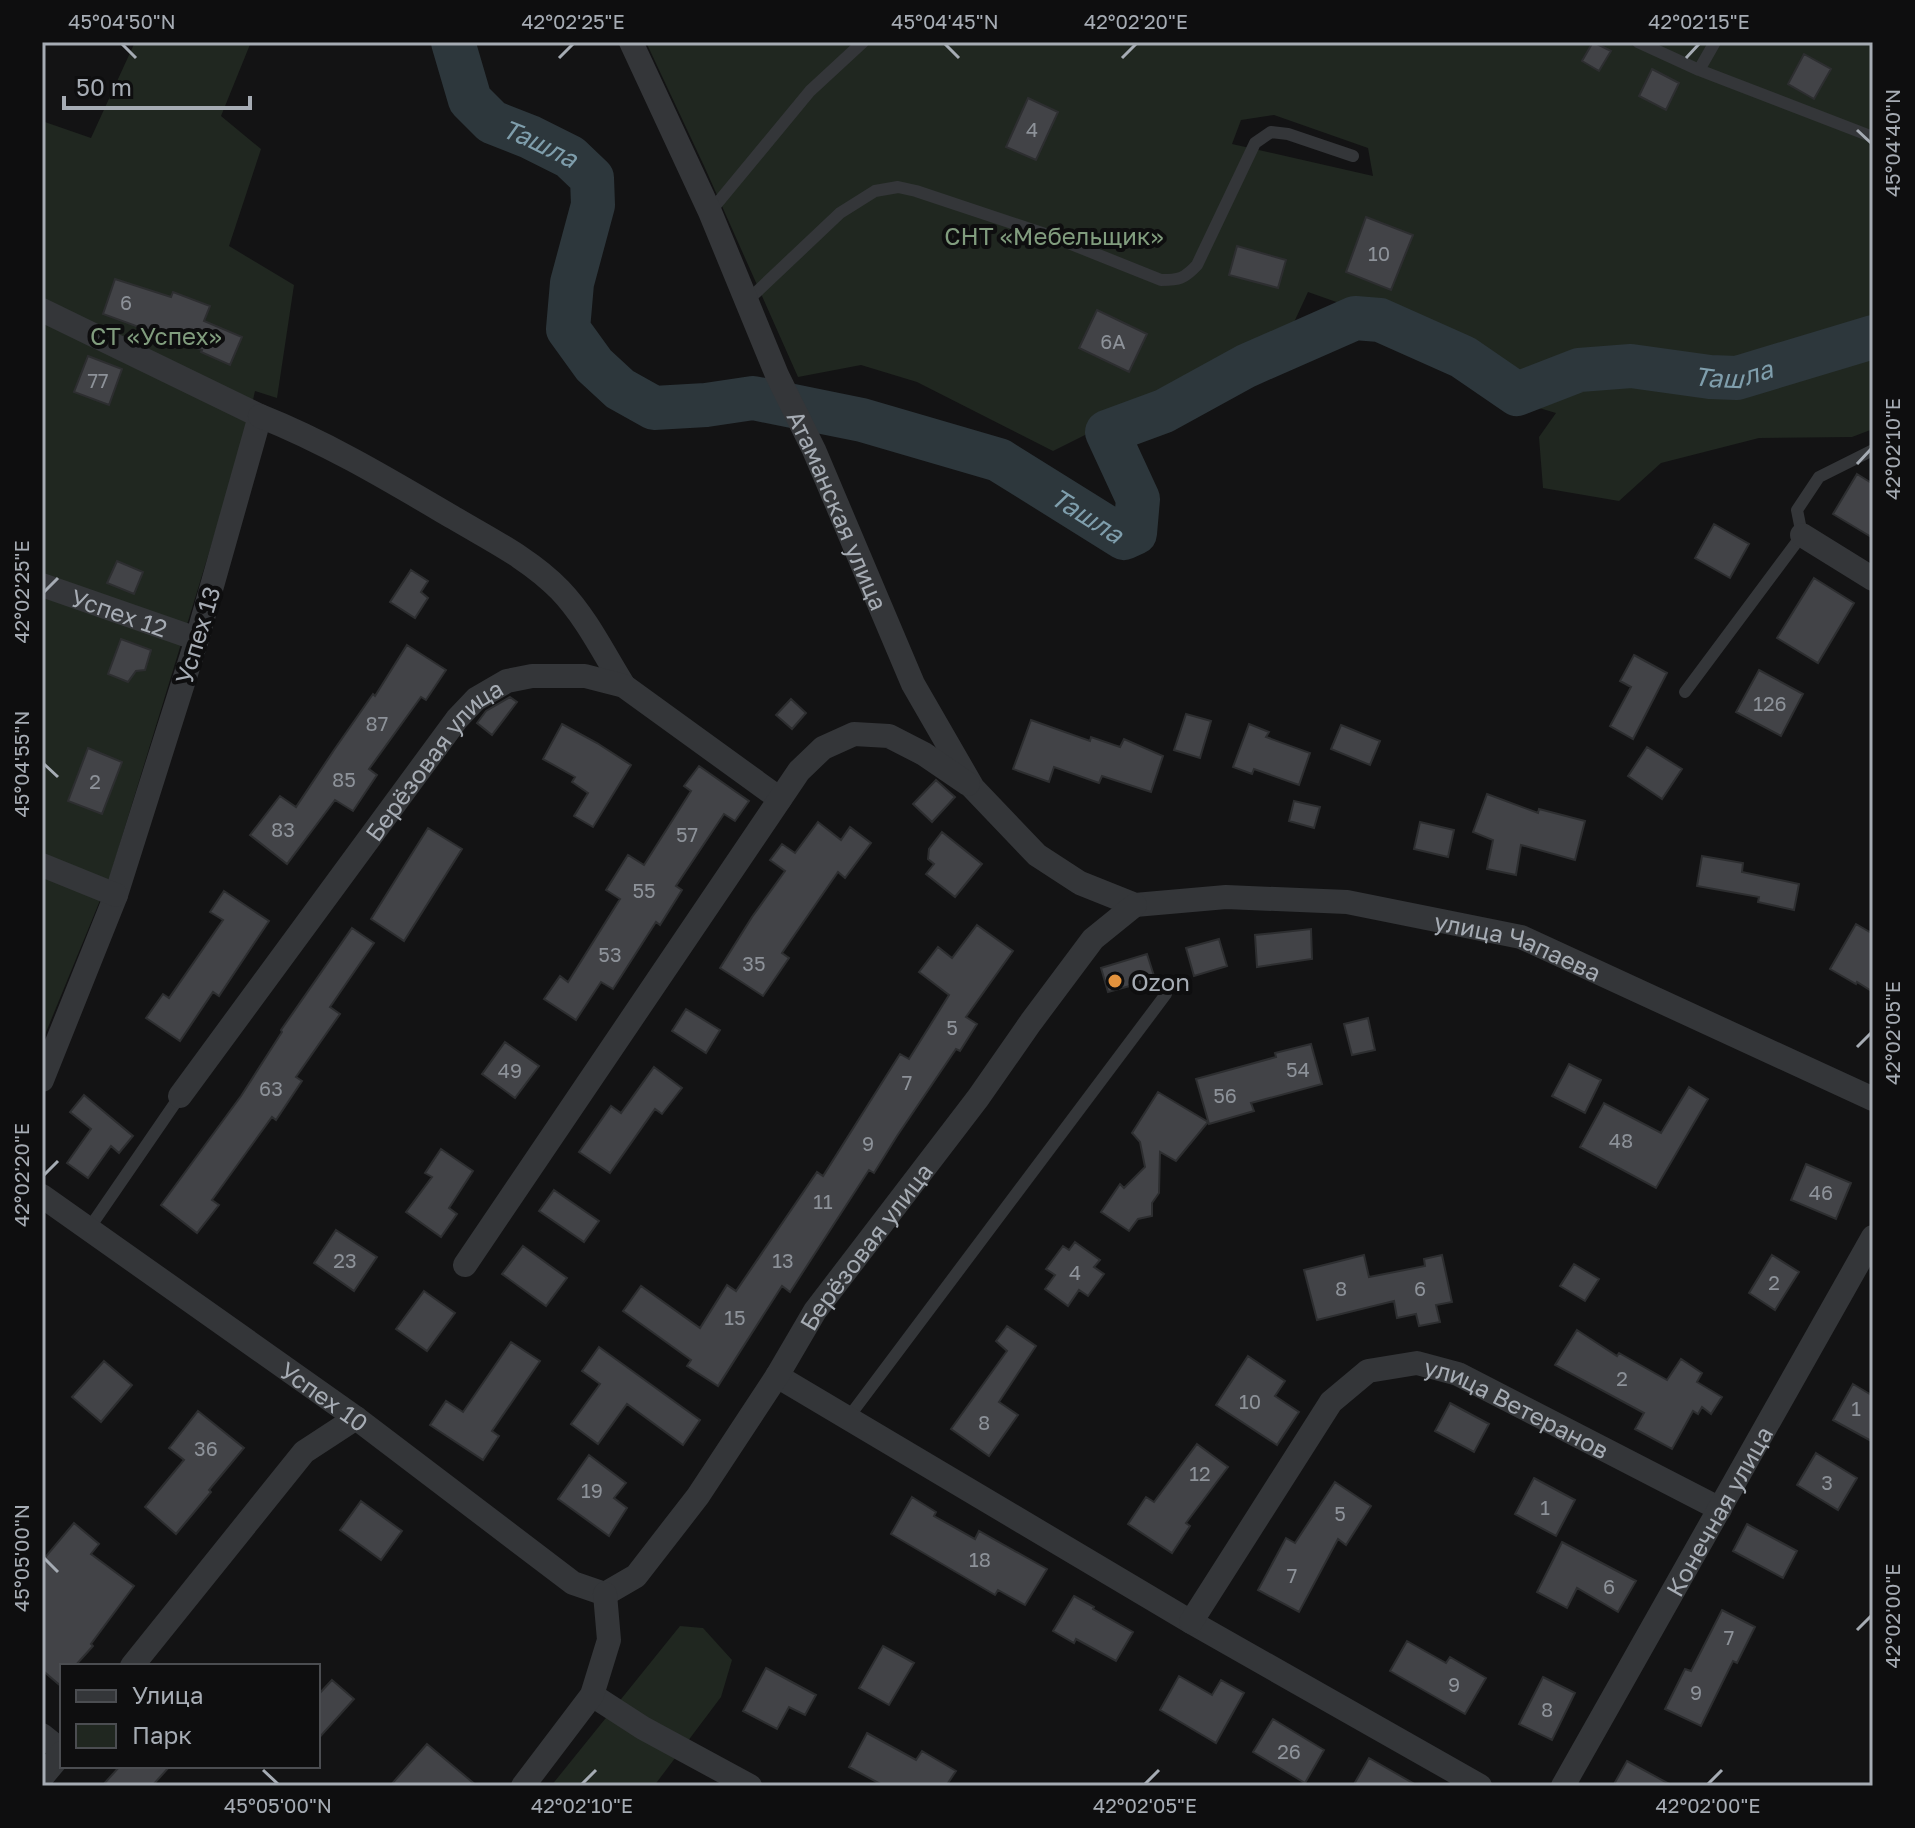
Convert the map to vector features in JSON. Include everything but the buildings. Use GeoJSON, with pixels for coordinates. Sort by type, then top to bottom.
{"type":"FeatureCollection","features":[{"type":"Feature","properties":{"kind":"street","name":"Атаманская улица"},"geometry":{"type":"LineString","coordinates":[[631,42],[710,212],[777,375],[814,450],[913,684],[973,788],[1037,855],[1080,883],[1135,905]]}},
{"type":"Feature","properties":{"kind":"street"},"geometry":{"type":"LineString","coordinates":[[42,310],[260,416],[300,432],[526,560],[561,591],[589,628],[624,686]]}},
{"type":"Feature","properties":{"kind":"street","name":"Успех 13"},"geometry":{"type":"LineString","coordinates":[[42,1080],[116,895],[197,639],[260,416]]}},
{"type":"Feature","properties":{"kind":"street"},"geometry":{"type":"LineString","coordinates":[[1802,535],[1873,579]]}},
{"type":"Feature","properties":{"kind":"street","name":"Успех 12"},"geometry":{"type":"LineString","coordinates":[[42,585],[197,639]]}},
{"type":"Feature","properties":{"kind":"street","name":"Берёзовая улица"},"geometry":{"type":"LineString","coordinates":[[180,1096],[457,719],[476,699],[507,681],[532,676],[585,676],[624,686],[780,799]]}},
{"type":"Feature","properties":{"kind":"street"},"geometry":{"type":"LineString","coordinates":[[465,1265],[799,771],[823,748],[854,734],[889,736],[924,754],[973,788]]}},
{"type":"Feature","properties":{"kind":"street"},"geometry":{"type":"LineString","coordinates":[[42,865],[116,895]]}},
{"type":"Feature","properties":{"kind":"street","name":"улица Чапаева"},"geometry":{"type":"LineString","coordinates":[[1135,905],[1226,897],[1347,902],[1521,937],[1873,1099]]}},
{"type":"Feature","properties":{"kind":"street","name":"Берёзовая улица"},"geometry":{"type":"LineString","coordinates":[[605,1594],[636,1576],[698,1496],[777,1376],[815,1311],[978,1098],[1093,939],[1135,905]]}},
{"type":"Feature","properties":{"kind":"street","name":"Успех 10"},"geometry":{"type":"LineString","coordinates":[[42,1196],[356,1418],[573,1583],[605,1594]]}},
{"type":"Feature","properties":{"kind":"street","name":"Конечная улица"},"geometry":{"type":"LineString","coordinates":[[1563,1786],[1873,1237]]}},
{"type":"Feature","properties":{"kind":"street","name":"улица Ветеранов"},"geometry":{"type":"LineString","coordinates":[[1191,1622],[1331,1402],[1368,1371],[1417,1363],[1458,1374],[1720,1509]]}},
{"type":"Feature","properties":{"kind":"street"},"geometry":{"type":"LineString","coordinates":[[777,1376],[1191,1622],[1480,1786]]}},
{"type":"Feature","properties":{"kind":"street"},"geometry":{"type":"LineString","coordinates":[[134,1664],[304,1452],[356,1418]]}},
{"type":"Feature","properties":{"kind":"street"},"geometry":{"type":"LineString","coordinates":[[523,1786],[592,1695],[609,1640],[605,1594]]}},
{"type":"Feature","properties":{"kind":"street"},"geometry":{"type":"LineString","coordinates":[[592,1695],[643,1728],[750,1786]]}},
{"type":"Feature","properties":{"kind":"street"},"geometry":{"type":"LineString","coordinates":[[42,1735],[60,1750]]}},
{"type":"Feature","properties":{"kind":"street"},"geometry":{"type":"LineString","coordinates":[[42,1777],[60,1754]]}},
{"type":"Feature","properties":{"kind":"lane"},"geometry":{"type":"LineString","coordinates":[[710,212],[810,91],[863,42]]}},
{"type":"Feature","properties":{"kind":"lane"},"geometry":{"type":"LineString","coordinates":[[1638,42],[1699,70],[1873,137]]}},
{"type":"Feature","properties":{"kind":"lane"},"geometry":{"type":"LineString","coordinates":[[1699,70],[1715,42]]}},
{"type":"Feature","properties":{"kind":"lane"},"geometry":{"type":"LineString","coordinates":[[747,301],[840,213],[875,191],[898,187],[1051,236],[1161,280],[1174,280],[1186,277],[1197,265],[1255,143],[1271,132],[1288,134],[1353,156]]}},
{"type":"Feature","properties":{"kind":"lane"},"geometry":{"type":"LineString","coordinates":[[1685,692],[1802,535],[1797,510],[1819,477],[1873,450]]}},
{"type":"Feature","properties":{"kind":"lane"},"geometry":{"type":"LineString","coordinates":[[848,1418],[1166,994]]}},
{"type":"Feature","properties":{"kind":"lane"},"geometry":{"type":"LineString","coordinates":[[88,1230],[180,1096]]}},
{"type":"Feature","properties":{"kind":"green space","name":"СТ «Успех»"},"geometry":{"type":"Polygon","coordinates":[[[135,42],[251,42],[221,116],[261,149],[229,246],[294,285],[277,398],[255,391],[245,435],[110,876],[42,1042],[42,121],[91,138],[135,42]]]}},
{"type":"Feature","properties":{"kind":"green space","name":"СНТ «Мебельщик»"},"geometry":{"type":"Polygon","coordinates":[[[646,42],[1873,42],[1873,429],[1852,437],[1759,438],[1661,463],[1619,501],[1543,488],[1539,437],[1556,413],[1488,393],[1429,364],[1413,329],[1308,292],[1289,333],[1053,451],[917,382],[861,365],[798,377],[646,42]],[[1274,115],[1241,120],[1232,144],[1373,176],[1368,148],[1274,115]]]}},
{"type":"Feature","properties":{"kind":"green space"},"geometry":{"type":"Polygon","coordinates":[[[680,1626],[703,1628],[732,1660],[721,1697],[654,1786],[551,1786],[680,1626]]]}},
{"type":"Feature","properties":{"kind":"waterway","name":"Ташла"},"geometry":{"type":"LineString","coordinates":[[453,42],[470,100],[492,122],[570,157],[592,178],[593,205],[572,283],[568,329],[594,365],[620,389],[654,408],[753,398],[862,420],[999,460],[1124,538],[1135,533],[1138,499],[1107,432],[1164,411],[1246,366],[1355,318],[1380,320],[1463,357],[1517,394],[1579,370],[1631,366],[1737,378],[1873,337]]}},
{"type":"Feature","properties":{"kind":"place","name":"Ozon"},"geometry":{"type":"Point","coordinates":[1115,981]}}]}
